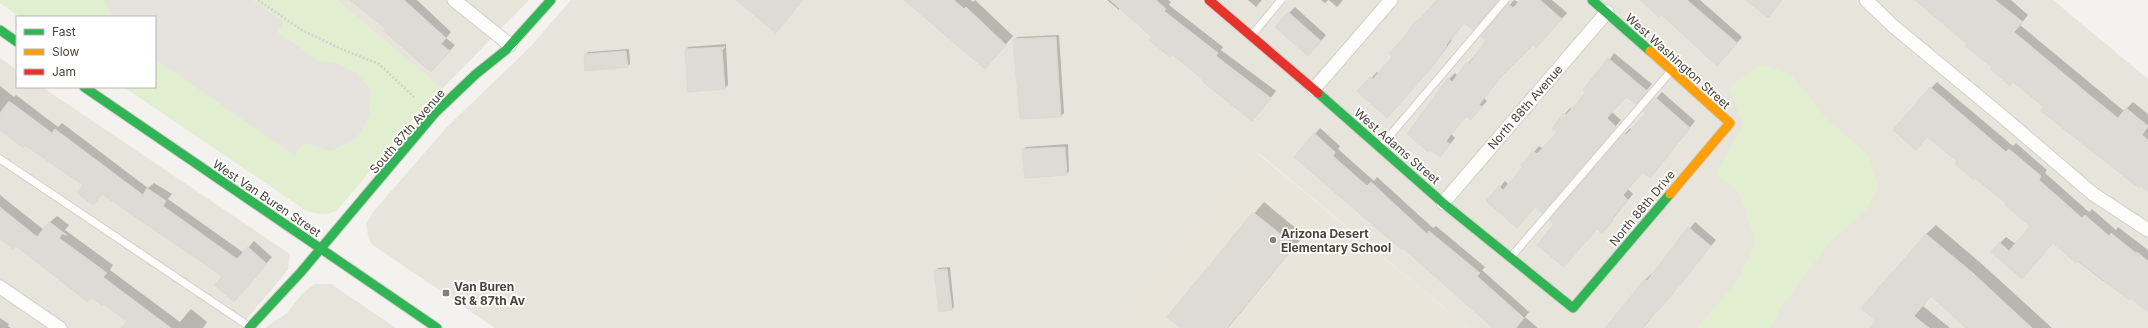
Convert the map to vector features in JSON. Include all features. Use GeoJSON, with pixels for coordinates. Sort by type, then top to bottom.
{"type":"FeatureCollection","features":[{"type":"Feature","properties":{"kind":"street"},"geometry":{"type":"LineString","coordinates":[[454,0],[510,45]]}},
{"type":"Feature","properties":{"kind":"street","name":"South 87th Avenue"},"geometry":{"type":"LineString","coordinates":[[250,328],[320,249],[435,113],[476,74],[510,45],[551,0]]}},
{"type":"Feature","properties":{"kind":"street","name":"West Adams Street"},"geometry":{"type":"LineString","coordinates":[[1208,0],[1252,35],[1443,203],[1573,308]]}},
{"type":"Feature","properties":{"kind":"street"},"geometry":{"type":"LineString","coordinates":[[1314,90],[1391,0]]}},
{"type":"Feature","properties":{"kind":"street","name":"West Washington Street"},"geometry":{"type":"LineString","coordinates":[[1592,0],[1730,123]]}},
{"type":"Feature","properties":{"kind":"street"},"geometry":{"type":"LineString","coordinates":[[1866,0],[1893,26],[2004,117],[2093,194],[2148,230]]}},
{"type":"Feature","properties":{"kind":"street","name":"North 88th Avenue"},"geometry":{"type":"LineString","coordinates":[[1443,203],[1607,12]]}},
{"type":"Feature","properties":{"kind":"street"},"geometry":{"type":"LineString","coordinates":[[0,30],[16,41]]}},
{"type":"Feature","properties":{"kind":"street","name":"West Van Buren Street"},"geometry":{"type":"LineString","coordinates":[[85,88],[437,328]]}},
{"type":"Feature","properties":{"kind":"street","name":"North 88th Drive"},"geometry":{"type":"LineString","coordinates":[[1573,308],[1730,123]]}},
{"type":"Feature","properties":{"kind":"street"},"geometry":{"type":"LineString","coordinates":[[0,287],[60,328]]}},
{"type":"Feature","properties":{"kind":"lane"},"geometry":{"type":"LineString","coordinates":[[1252,35],[1282,0]]}},
{"type":"Feature","properties":{"kind":"lane"},"geometry":{"type":"LineString","coordinates":[[1380,147],[1505,0]]}},
{"type":"Feature","properties":{"kind":"lane"},"geometry":{"type":"LineString","coordinates":[[1511,258],[1671,70]]}},
{"type":"Feature","properties":{"kind":"lane"},"geometry":{"type":"LineString","coordinates":[[0,159],[250,328]]}},
{"type":"Feature","properties":{"kind":"path"},"geometry":{"type":"LineString","coordinates":[[258,0],[300,29],[339,48],[379,64],[415,98]]}},
{"type":"Feature","properties":{"kind":"shaded area"},"geometry":{"type":"Polygon","coordinates":[[[104,0],[253,0],[284,22],[277,32],[319,61],[338,64],[357,73],[371,91],[369,116],[357,138],[331,151],[304,143],[294,155],[156,60],[156,16],[112,16],[104,0]]]}},
{"type":"Feature","properties":{"kind":"shaded area"},"geometry":{"type":"Polygon","coordinates":[[[336,0],[529,0],[442,89],[336,0]]]}},
{"type":"Feature","properties":{"kind":"shaded area"},"geometry":{"type":"Polygon","coordinates":[[[571,0],[2053,0],[2148,79],[2148,328],[1469,328],[1257,152],[1110,328],[495,328],[373,245],[369,240],[366,225],[373,212],[447,127],[532,45],[571,0]]]}},
{"type":"Feature","properties":{"kind":"shaded area"},"geometry":{"type":"Polygon","coordinates":[[[0,58],[16,69],[16,88],[43,88],[290,254],[288,270],[239,328],[0,328],[0,58]]]}},
{"type":"Feature","properties":{"kind":"shaded area","name":"Arizona Desert Elementary School"},"geometry":{"type":"Polygon","coordinates":[[[1256,152],[1469,328],[1110,328],[1256,152]]]}},
{"type":"Feature","properties":{"kind":"shaded area"},"geometry":{"type":"Polygon","coordinates":[[[314,284],[331,284],[396,328],[265,328],[287,313],[303,293],[314,284]]]}},
{"type":"Feature","properties":{"kind":"green space"},"geometry":{"type":"Polygon","coordinates":[[[0,0],[336,0],[442,89],[417,115],[339,208],[327,214],[314,213],[305,210],[125,88],[156,88],[156,16],[19,16],[0,3],[0,0]]]}},
{"type":"Feature","properties":{"kind":"green space"},"geometry":{"type":"Polygon","coordinates":[[[1762,64],[1791,74],[1826,118],[1869,156],[1878,187],[1866,210],[1829,243],[1781,308],[1770,328],[1696,328],[1736,283],[1756,243],[1739,192],[1715,174],[1743,125],[1729,87],[1762,64]]]}},
{"type":"Feature","properties":{"kind":"building"},"geometry":{"type":"Polygon","coordinates":[[[350,0],[404,0],[446,38],[441,44],[450,51],[431,72],[384,31],[386,29],[350,0]]]}},
{"type":"Feature","properties":{"kind":"building"},"geometry":{"type":"Polygon","coordinates":[[[736,0],[803,0],[776,33],[736,0]]]}},
{"type":"Feature","properties":{"kind":"building"},"geometry":{"type":"Polygon","coordinates":[[[904,0],[954,0],[964,9],[966,7],[1006,45],[985,69],[904,0]]]}},
{"type":"Feature","properties":{"kind":"building"},"geometry":{"type":"Polygon","coordinates":[[[1110,0],[1156,0],[1166,9],[1164,11],[1218,53],[1216,56],[1271,98],[1252,121],[1202,81],[1203,80],[1172,54],[1170,57],[1149,40],[1152,37],[1110,0]]]}},
{"type":"Feature","properties":{"kind":"building"},"geometry":{"type":"Polygon","coordinates":[[[1437,0],[1498,0],[1473,30],[1464,23],[1446,45],[1447,46],[1433,66],[1387,118],[1357,91],[1370,77],[1373,79],[1392,57],[1389,54],[1405,36],[1415,21],[1417,22],[1437,0]]]}},
{"type":"Feature","properties":{"kind":"building"},"geometry":{"type":"Polygon","coordinates":[[[1520,0],[1540,0],[1562,19],[1536,48],[1533,45],[1498,80],[1479,105],[1482,107],[1471,120],[1466,116],[1446,141],[1450,144],[1440,157],[1430,150],[1428,152],[1407,134],[1448,78],[1452,82],[1467,62],[1469,64],[1486,40],[1481,36],[1508,4],[1513,8],[1520,0]]]}},
{"type":"Feature","properties":{"kind":"building"},"geometry":{"type":"Polygon","coordinates":[[[1640,0],[1687,0],[1737,43],[1717,66],[1661,14],[1659,17],[1640,0]]]}},
{"type":"Feature","properties":{"kind":"building"},"geometry":{"type":"Polygon","coordinates":[[[1746,0],[1782,0],[1768,18],[1746,0]]]}},
{"type":"Feature","properties":{"kind":"building"},"geometry":{"type":"Polygon","coordinates":[[[1915,0],[1995,0],[2023,22],[2014,32],[2087,93],[2118,118],[2126,108],[2148,126],[2142,135],[2148,140],[2148,192],[2141,186],[2139,188],[2041,111],[2044,107],[2013,82],[2010,86],[1991,69],[1992,67],[1965,46],[1967,44],[1915,0]]]}},
{"type":"Feature","properties":{"kind":"building"},"geometry":{"type":"Polygon","coordinates":[[[1288,12],[1321,41],[1308,56],[1275,27],[1288,12]]]}},
{"type":"Feature","properties":{"kind":"building"},"geometry":{"type":"Polygon","coordinates":[[[1056,37],[1061,117],[1020,119],[1013,39],[1056,37]]]}},
{"type":"Feature","properties":{"kind":"building"},"geometry":{"type":"Polygon","coordinates":[[[725,47],[722,50],[725,89],[688,92],[685,49],[725,47]]]}},
{"type":"Feature","properties":{"kind":"building"},"geometry":{"type":"Polygon","coordinates":[[[626,51],[628,67],[585,71],[584,54],[626,51]]]}},
{"type":"Feature","properties":{"kind":"building"},"geometry":{"type":"Polygon","coordinates":[[[1608,58],[1647,91],[1636,104],[1626,97],[1607,118],[1616,127],[1542,213],[1535,207],[1517,228],[1486,201],[1499,186],[1503,190],[1523,167],[1521,165],[1533,151],[1537,154],[1557,132],[1552,128],[1564,113],[1566,115],[1586,92],[1583,90],[1608,58]]]}},
{"type":"Feature","properties":{"kind":"building"},"geometry":{"type":"Polygon","coordinates":[[[1930,87],[2006,152],[2009,149],[2041,176],[2039,180],[2082,218],[2085,215],[2109,236],[2111,233],[2148,261],[2148,312],[2131,298],[2129,300],[2078,261],[2076,263],[2053,243],[2022,279],[1991,252],[1999,242],[2009,251],[2030,226],[2005,205],[2006,203],[1955,164],[1957,161],[1927,137],[1916,150],[1893,130],[1930,87]]]}},
{"type":"Feature","properties":{"kind":"building"},"geometry":{"type":"Polygon","coordinates":[[[1655,97],[1690,128],[1650,178],[1643,172],[1623,195],[1628,200],[1611,220],[1613,221],[1602,233],[1597,229],[1564,267],[1537,245],[1554,224],[1549,220],[1624,133],[1626,135],[1646,113],[1643,111],[1655,97]]]}},
{"type":"Feature","properties":{"kind":"building"},"geometry":{"type":"Polygon","coordinates":[[[9,101],[52,133],[55,129],[143,195],[147,188],[166,201],[163,206],[237,259],[248,247],[267,264],[234,302],[215,285],[222,276],[102,194],[93,205],[77,193],[83,185],[25,145],[23,148],[0,130],[0,113],[9,101]]]}},
{"type":"Feature","properties":{"kind":"building"},"geometry":{"type":"Polygon","coordinates":[[[1314,133],[1335,152],[1333,156],[1367,186],[1371,182],[1427,234],[1429,231],[1480,273],[1477,276],[1524,318],[1516,328],[1493,328],[1403,248],[1402,250],[1294,157],[1314,133]]]}},
{"type":"Feature","properties":{"kind":"building"},"geometry":{"type":"Polygon","coordinates":[[[1065,147],[1067,175],[1025,178],[1022,149],[1065,147]]]}},
{"type":"Feature","properties":{"kind":"building"},"geometry":{"type":"Polygon","coordinates":[[[0,207],[37,237],[49,222],[63,233],[59,238],[107,273],[103,277],[171,328],[121,328],[127,321],[104,304],[102,306],[91,297],[88,302],[16,246],[13,249],[0,238],[0,207]]]}},
{"type":"Feature","properties":{"kind":"building"},"geometry":{"type":"Polygon","coordinates":[[[1253,212],[1295,246],[1227,328],[1181,328],[1167,317],[1253,212]]]}},
{"type":"Feature","properties":{"kind":"building"},"geometry":{"type":"Polygon","coordinates":[[[1688,227],[1711,246],[1672,295],[1642,328],[1605,328],[1645,279],[1647,281],[1688,227]]]}},
{"type":"Feature","properties":{"kind":"building"},"geometry":{"type":"Polygon","coordinates":[[[1926,234],[1974,274],[2032,328],[1966,328],[1931,296],[1914,316],[1929,328],[1870,328],[1876,321],[1861,308],[1926,234]]]}},
{"type":"Feature","properties":{"kind":"building"},"geometry":{"type":"Polygon","coordinates":[[[947,269],[952,310],[939,312],[934,270],[947,269]]]}},
{"type":"Feature","properties":{"kind":"traffic: fast"},"geometry":{"type":"LineString","coordinates":[[249,328],[301,272],[435,113],[476,74],[506,50],[551,0]]}},
{"type":"Feature","properties":{"kind":"traffic: fast"},"geometry":{"type":"LineString","coordinates":[[1592,0],[1650,51]]}},
{"type":"Feature","properties":{"kind":"traffic: fast"},"geometry":{"type":"LineString","coordinates":[[0,30],[16,41]]}},
{"type":"Feature","properties":{"kind":"traffic: fast"},"geometry":{"type":"LineString","coordinates":[[85,88],[437,328]]}},
{"type":"Feature","properties":{"kind":"traffic: fast"},"geometry":{"type":"LineString","coordinates":[[1318,93],[1443,203],[1573,308],[1670,194]]}},
{"type":"Feature","properties":{"kind":"traffic: slow"},"geometry":{"type":"LineString","coordinates":[[1650,51],[1730,123],[1670,194]]}},
{"type":"Feature","properties":{"kind":"traffic: jam"},"geometry":{"type":"LineString","coordinates":[[1209,0],[1318,93]]}},
{"type":"Feature","properties":{"kind":"place","name":"Arizona Desert Elementary School"},"geometry":{"type":"Point","coordinates":[1273,240]}},
{"type":"Feature","properties":{"kind":"place","name":"Van Buren St & 87th Av"},"geometry":{"type":"Point","coordinates":[446,293]}}]}
